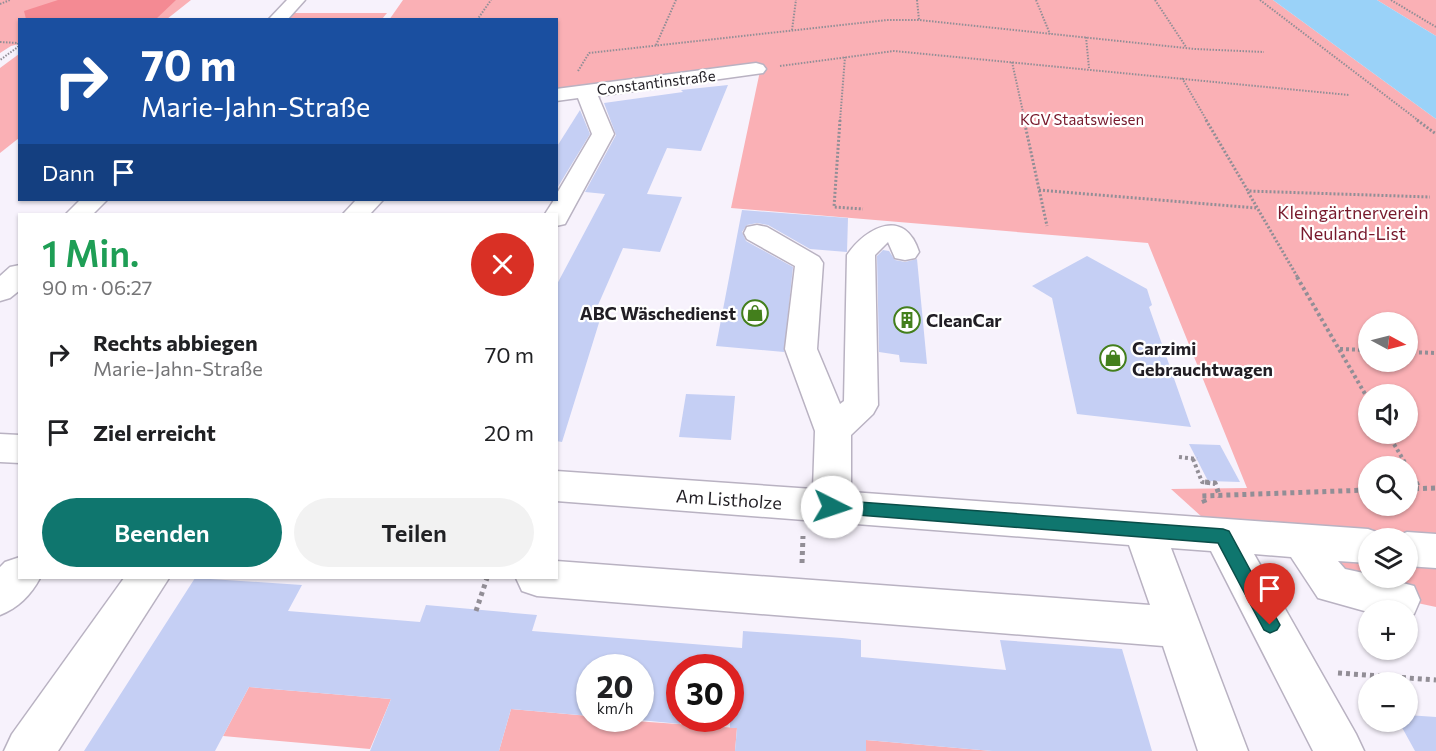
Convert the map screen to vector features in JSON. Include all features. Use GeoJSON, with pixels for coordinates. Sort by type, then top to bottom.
{"type":"FeatureCollection","features":[{"type":"Feature","properties":{"kind":"street"},"geometry":{"type":"LineString","coordinates":[[279,18],[297,0]]}},
{"type":"Feature","properties":{"kind":"street","name":"Constantinstraße"},"geometry":{"type":"LineString","coordinates":[[570,93],[756,69]]}},
{"type":"Feature","properties":{"kind":"street"},"geometry":{"type":"LineString","coordinates":[[558,214],[603,134],[570,93]]}},
{"type":"Feature","properties":{"kind":"street"},"geometry":{"type":"LineString","coordinates":[[80,213],[93,201]]}},
{"type":"Feature","properties":{"kind":"street"},"geometry":{"type":"LineString","coordinates":[[357,213],[369,201]]}},
{"type":"Feature","properties":{"kind":"street"},"geometry":{"type":"LineString","coordinates":[[757,233],[809,263],[801,349],[833,431],[832,507]]}},
{"type":"Feature","properties":{"kind":"street"},"geometry":{"type":"LineString","coordinates":[[833,431],[861,405],[861,255],[872,239],[884,234],[901,238],[905,252]]}},
{"type":"Feature","properties":{"kind":"street"},"geometry":{"type":"LineString","coordinates":[[0,292],[18,275]]}},
{"type":"Feature","properties":{"kind":"street"},"geometry":{"type":"LineString","coordinates":[[0,448],[18,448]]}},
{"type":"Feature","properties":{"kind":"street","name":"Am Listholze"},"geometry":{"type":"LineString","coordinates":[[558,486],[1144,530],[1217,514],[1303,542],[1358,545]]}},
{"type":"Feature","properties":{"kind":"street"},"geometry":{"type":"LineString","coordinates":[[1217,514],[1339,751]]}},
{"type":"Feature","properties":{"kind":"street"},"geometry":{"type":"LineString","coordinates":[[1144,530],[1223,751]]}},
{"type":"Feature","properties":{"kind":"street"},"geometry":{"type":"LineString","coordinates":[[1303,542],[1318,567],[1333,585],[1399,600]]}},
{"type":"Feature","properties":{"kind":"street"},"geometry":{"type":"LineString","coordinates":[[1418,550],[1436,551]]}},
{"type":"Feature","properties":{"kind":"street"},"geometry":{"type":"LineString","coordinates":[[0,596],[18,577]]}},
{"type":"Feature","properties":{"kind":"street"},"geometry":{"type":"LineString","coordinates":[[28,751],[147,579]]}},
{"type":"Feature","properties":{"kind":"street"},"geometry":{"type":"LineString","coordinates":[[550,579],[1179,627]]}},
{"type":"Feature","properties":{"kind":"path"},"geometry":{"type":"LineString","coordinates":[[0,2],[10,0]]}},
{"type":"Feature","properties":{"kind":"path"},"geometry":{"type":"LineString","coordinates":[[478,18],[491,0]]}},
{"type":"Feature","properties":{"kind":"path"},"geometry":{"type":"LineString","coordinates":[[656,45],[676,0]]}},
{"type":"Feature","properties":{"kind":"path"},"geometry":{"type":"LineString","coordinates":[[792,30],[796,0]]}},
{"type":"Feature","properties":{"kind":"path"},"geometry":{"type":"LineString","coordinates":[[917,0],[919,20]]}},
{"type":"Feature","properties":{"kind":"path"},"geometry":{"type":"LineString","coordinates":[[1036,0],[1050,34]]}},
{"type":"Feature","properties":{"kind":"path"},"geometry":{"type":"LineString","coordinates":[[1155,0],[1186,48]]}},
{"type":"Feature","properties":{"kind":"path"},"geometry":{"type":"LineString","coordinates":[[1260,0],[1436,134]]}},
{"type":"Feature","properties":{"kind":"path"},"geometry":{"type":"LineString","coordinates":[[1391,0],[1436,27]]}},
{"type":"Feature","properties":{"kind":"path"},"geometry":{"type":"LineString","coordinates":[[570,93],[569,87],[589,53],[873,21],[919,20],[1186,48],[1264,52]]}},
{"type":"Feature","properties":{"kind":"path"},"geometry":{"type":"LineString","coordinates":[[1086,38],[1089,68]]}},
{"type":"Feature","properties":{"kind":"path"},"geometry":{"type":"LineString","coordinates":[[0,42],[18,43],[18,47],[0,60]]}},
{"type":"Feature","properties":{"kind":"path"},"geometry":{"type":"LineString","coordinates":[[756,69],[894,51],[1089,68],[1349,95]]}},
{"type":"Feature","properties":{"kind":"path"},"geometry":{"type":"LineString","coordinates":[[845,57],[834,207],[863,209]]}},
{"type":"Feature","properties":{"kind":"path"},"geometry":{"type":"LineString","coordinates":[[1012,62],[1047,226]]}},
{"type":"Feature","properties":{"kind":"path"},"geometry":{"type":"LineString","coordinates":[[1182,77],[1359,384]]}},
{"type":"Feature","properties":{"kind":"path"},"geometry":{"type":"LineString","coordinates":[[1039,190],[1257,208]]}},
{"type":"Feature","properties":{"kind":"path"},"geometry":{"type":"LineString","coordinates":[[1248,191],[1430,197]]}},
{"type":"Feature","properties":{"kind":"path"},"geometry":{"type":"LineString","coordinates":[[1339,349],[1358,350]]}},
{"type":"Feature","properties":{"kind":"path"},"geometry":{"type":"LineString","coordinates":[[1418,352],[1436,353]]}},
{"type":"Feature","properties":{"kind":"path"},"geometry":{"type":"LineString","coordinates":[[1179,457],[1195,459],[1202,482],[1215,483],[1217,514],[1358,492]]}},
{"type":"Feature","properties":{"kind":"path"},"geometry":{"type":"LineString","coordinates":[[1419,488],[1436,488]]}},
{"type":"Feature","properties":{"kind":"path"},"geometry":{"type":"LineString","coordinates":[[476,611],[487,579]]}},
{"type":"Feature","properties":{"kind":"path"},"geometry":{"type":"LineString","coordinates":[[1333,673],[1436,680]]}},
{"type":"Feature","properties":{"kind":"green space"},"geometry":{"type":"Polygon","coordinates":[[[0,0],[191,0],[168,18],[18,18],[18,44],[0,53],[0,0]]]}},
{"type":"Feature","properties":{"kind":"green space","name":"KGV Staatswiesen"},"geometry":{"type":"Polygon","coordinates":[[[403,0],[1273,0],[1436,119],[1436,607],[1418,603],[1418,600],[1403,600],[1333,585],[1303,542],[1223,536],[1171,489],[1247,488],[1148,243],[731,208],[760,71],[558,90],[558,18],[390,18],[403,0]]]}},
{"type":"Feature","properties":{"kind":"green space"},"geometry":{"type":"Polygon","coordinates":[[[1377,0],[1436,0],[1436,36],[1377,0]]]}},
{"type":"Feature","properties":{"kind":"green space"},"geometry":{"type":"Polygon","coordinates":[[[290,13],[387,13],[383,18],[286,18],[290,13]]]}},
{"type":"Feature","properties":{"kind":"green space"},"geometry":{"type":"Polygon","coordinates":[[[18,55],[18,139],[0,153],[0,68],[18,55]]]}},
{"type":"Feature","properties":{"kind":"green space"},"geometry":{"type":"Polygon","coordinates":[[[249,687],[391,699],[370,749],[223,736],[249,687]]]}},
{"type":"Feature","properties":{"kind":"green space"},"geometry":{"type":"Polygon","coordinates":[[[511,709],[576,715],[576,732],[654,732],[654,722],[666,723],[666,732],[737,732],[735,751],[499,751],[511,709]]]}},
{"type":"Feature","properties":{"kind":"green space"},"geometry":{"type":"Polygon","coordinates":[[[866,740],[992,751],[866,751],[866,740]]]}},
{"type":"Feature","properties":{"kind":"shaded area"},"geometry":{"type":"Polygon","coordinates":[[[58,0],[176,0],[157,18],[26,18],[24,11],[58,0]]]}},
{"type":"Feature","properties":{"kind":"water"},"geometry":{"type":"Polygon","coordinates":[[[1273,0],[1377,0],[1436,36],[1436,119],[1273,0]]]}},
{"type":"Feature","properties":{"kind":"building"},"geometry":{"type":"Polygon","coordinates":[[[728,85],[701,151],[667,148],[647,194],[682,197],[660,252],[623,248],[595,312],[602,313],[562,442],[558,441],[558,282],[605,194],[585,192],[616,135],[604,103],[683,92],[681,90],[728,85]]]}},
{"type":"Feature","properties":{"kind":"building"},"geometry":{"type":"Polygon","coordinates":[[[580,110],[590,134],[558,187],[558,145],[580,110]]]}},
{"type":"Feature","properties":{"kind":"building"},"geometry":{"type":"Polygon","coordinates":[[[742,210],[848,218],[847,252],[810,249],[768,225],[757,223],[747,225],[742,232],[746,241],[793,267],[784,352],[716,346],[742,210]]]}},
{"type":"Feature","properties":{"kind":"building","name":"CleanCar"},"geometry":{"type":"Polygon","coordinates":[[[883,250],[889,251],[895,260],[905,262],[917,259],[927,364],[900,362],[899,355],[879,352],[877,256],[883,250]]]}},
{"type":"Feature","properties":{"kind":"building"},"geometry":{"type":"Polygon","coordinates":[[[1087,256],[1147,289],[1152,305],[1149,307],[1191,427],[1077,414],[1052,298],[1032,286],[1087,256]]]}},
{"type":"Feature","properties":{"kind":"building"},"geometry":{"type":"Polygon","coordinates":[[[686,394],[735,396],[731,440],[679,437],[686,394]]]}},
{"type":"Feature","properties":{"kind":"building"},"geometry":{"type":"Polygon","coordinates":[[[1189,444],[1220,445],[1240,482],[1208,481],[1189,444]]]}},
{"type":"Feature","properties":{"kind":"building"},"geometry":{"type":"Polygon","coordinates":[[[194,579],[302,585],[288,611],[420,622],[426,605],[537,615],[532,631],[742,648],[743,631],[842,638],[861,640],[861,657],[1006,670],[1000,640],[1122,649],[1152,751],[992,751],[866,740],[866,751],[735,751],[737,732],[744,732],[744,654],[666,654],[666,723],[654,721],[654,654],[576,654],[576,715],[511,709],[499,751],[370,751],[391,699],[249,687],[215,751],[84,751],[194,579]]]}},
{"type":"Feature","properties":{"kind":"building"},"geometry":{"type":"Polygon","coordinates":[[[1418,716],[1436,717],[1436,751],[1415,751],[1405,732],[1418,732],[1418,716]]]}},
{"type":"Feature","properties":{"kind":"place","name":"ABC Wäschedienst"},"geometry":{"type":"Point","coordinates":[755,313]}},
{"type":"Feature","properties":{"kind":"place","name":"CleanCar"},"geometry":{"type":"Point","coordinates":[907,320]}},
{"type":"Feature","properties":{"kind":"place","name":"Carzimi Gebrauchtwagen"},"geometry":{"type":"Point","coordinates":[1113,358]}},
{"type":"Feature","properties":{"kind":"route"},"geometry":{"type":"LineString","coordinates":[[832,507],[1223,536],[1270,625]]}},
{"type":"Feature","properties":{"kind":"park label","name":"Kleingärtnerverein Neuland-List"},"geometry":{"type":"Point","coordinates":[1353,222]}}]}
